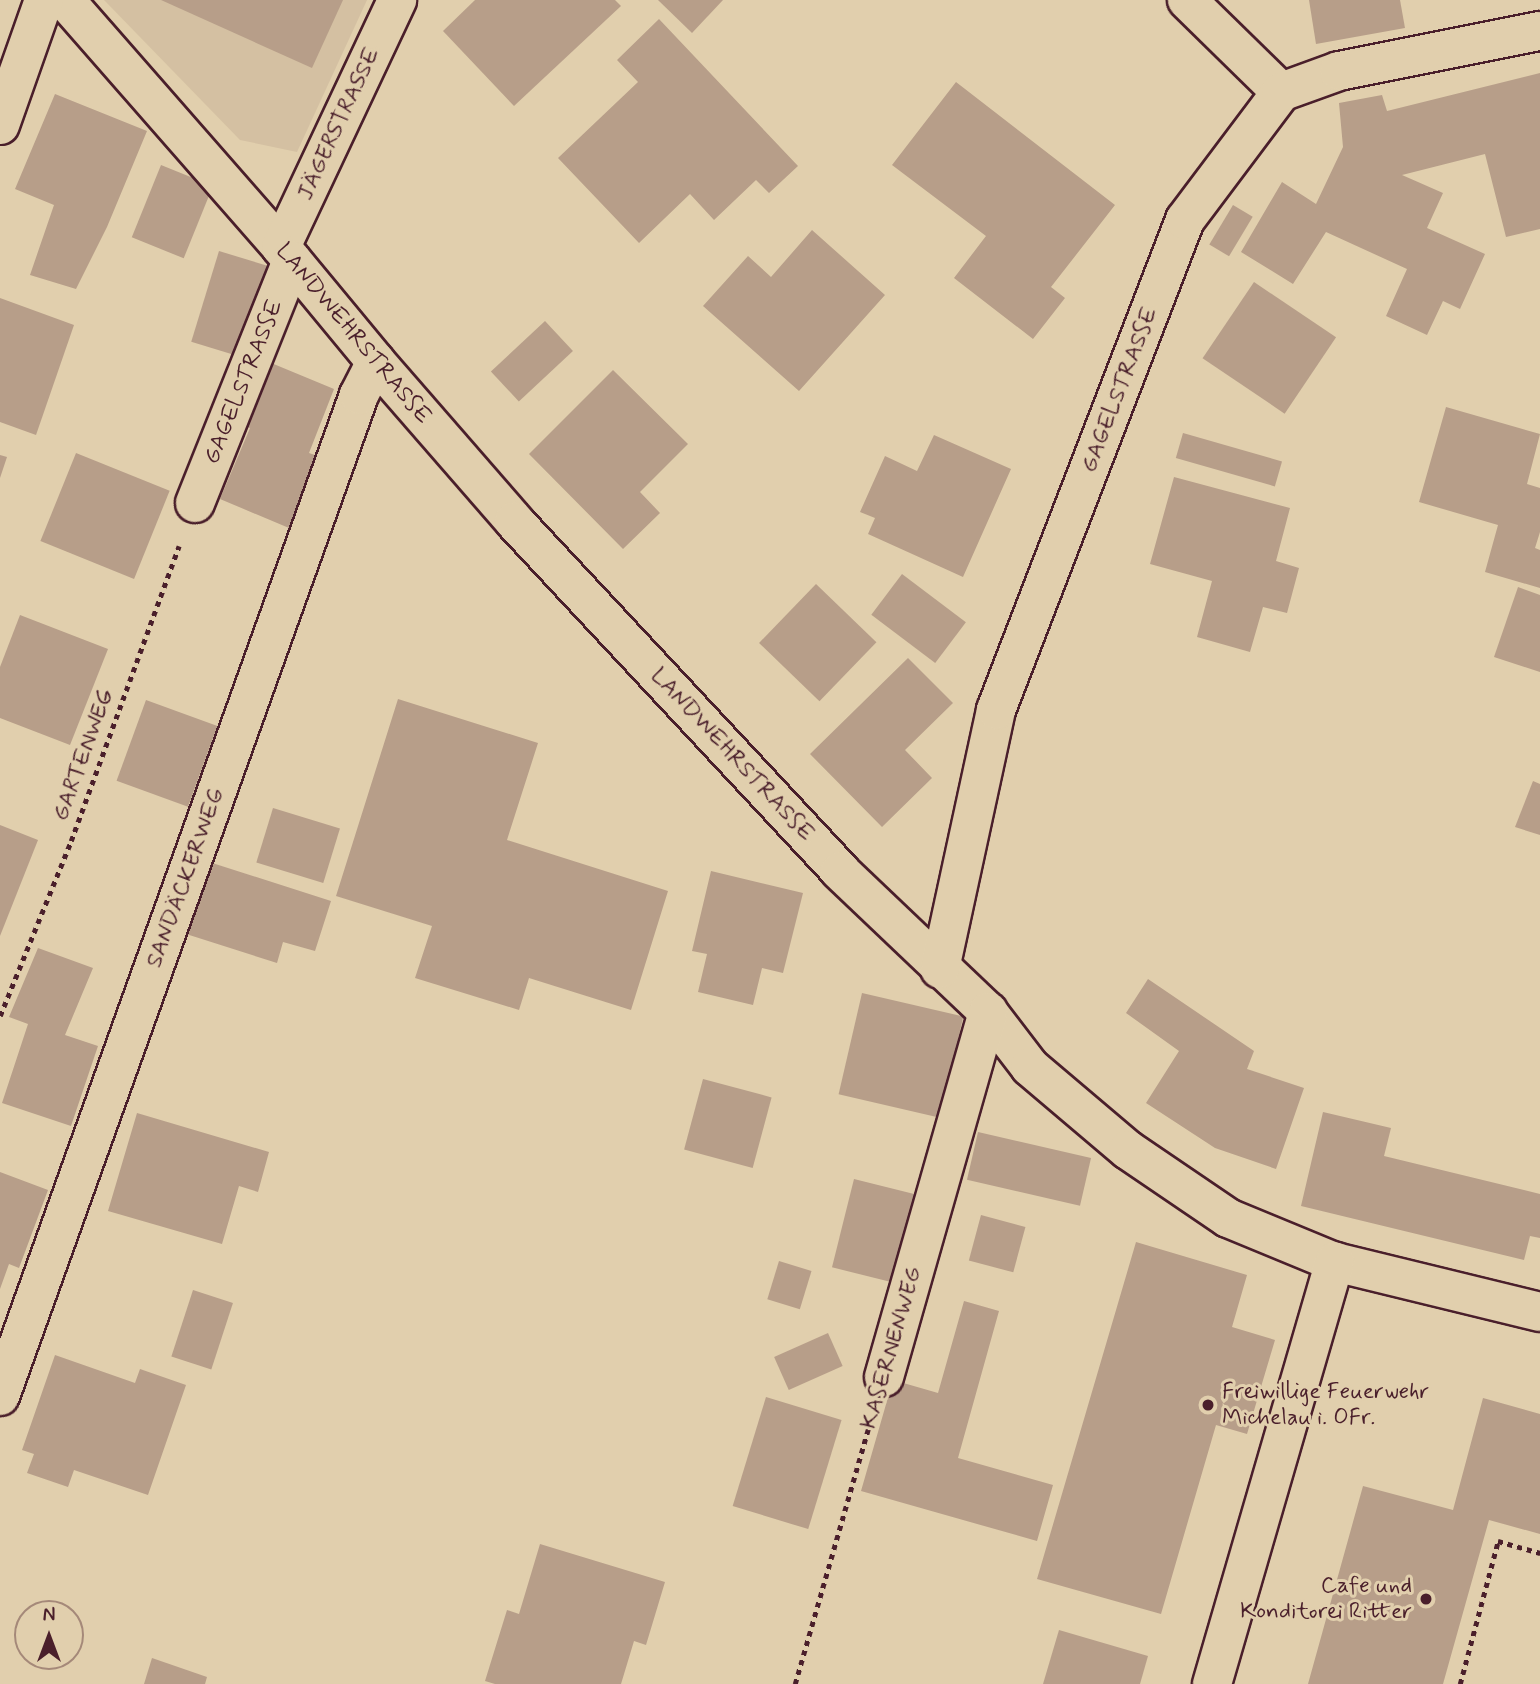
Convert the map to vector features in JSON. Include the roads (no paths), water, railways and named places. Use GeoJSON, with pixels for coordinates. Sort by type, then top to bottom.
{"type":"FeatureCollection","features":[{"type":"Feature","properties":{"kind":"street"},"geometry":{"type":"LineString","coordinates":[[0,125],[44,0]]}},
{"type":"Feature","properties":{"kind":"street","name":"LANDWEHRSTRASSE"},"geometry":{"type":"LineString","coordinates":[[65,0],[514,521],[839,870],[988,1012],[1030,1067],[1128,1150],[1227,1218],[1335,1262],[1540,1312]]}},
{"type":"Feature","properties":{"kind":"street","name":"JÄGERSTRASSE"},"geometry":{"type":"LineString","coordinates":[[286,254],[397,0]]}},
{"type":"Feature","properties":{"kind":"street"},"geometry":{"type":"LineString","coordinates":[[1187,0],[1281,92],[1339,71],[1540,31]]}},
{"type":"Feature","properties":{"kind":"street","name":"GAGELSTRASSE"},"geometry":{"type":"LineString","coordinates":[[940,969],[996,710],[1185,220],[1281,92]]}},
{"type":"Feature","properties":{"kind":"street","name":"GAGELSTRASSE"},"geometry":{"type":"LineString","coordinates":[[195,503],[286,254]]}},
{"type":"Feature","properties":{"kind":"street","name":"SANDÄCKERWEG"},"geometry":{"type":"LineString","coordinates":[[0,1396],[359,395],[376,362]]}},
{"type":"Feature","properties":{"kind":"street","name":"KASERNENWEG"},"geometry":{"type":"LineString","coordinates":[[884,1377],[988,1012]]}},
{"type":"Feature","properties":{"kind":"street"},"geometry":{"type":"LineString","coordinates":[[1212,1684],[1335,1262]]}},
{"type":"Feature","properties":{"kind":"place","name":"Freiwillige Feuerwehr Michelau i. OFr."},"geometry":{"type":"Point","coordinates":[1208,1405]}},
{"type":"Feature","properties":{"kind":"place","name":"Cafe und Konditorei Ritter"},"geometry":{"type":"Point","coordinates":[1426,1599]}}]}
